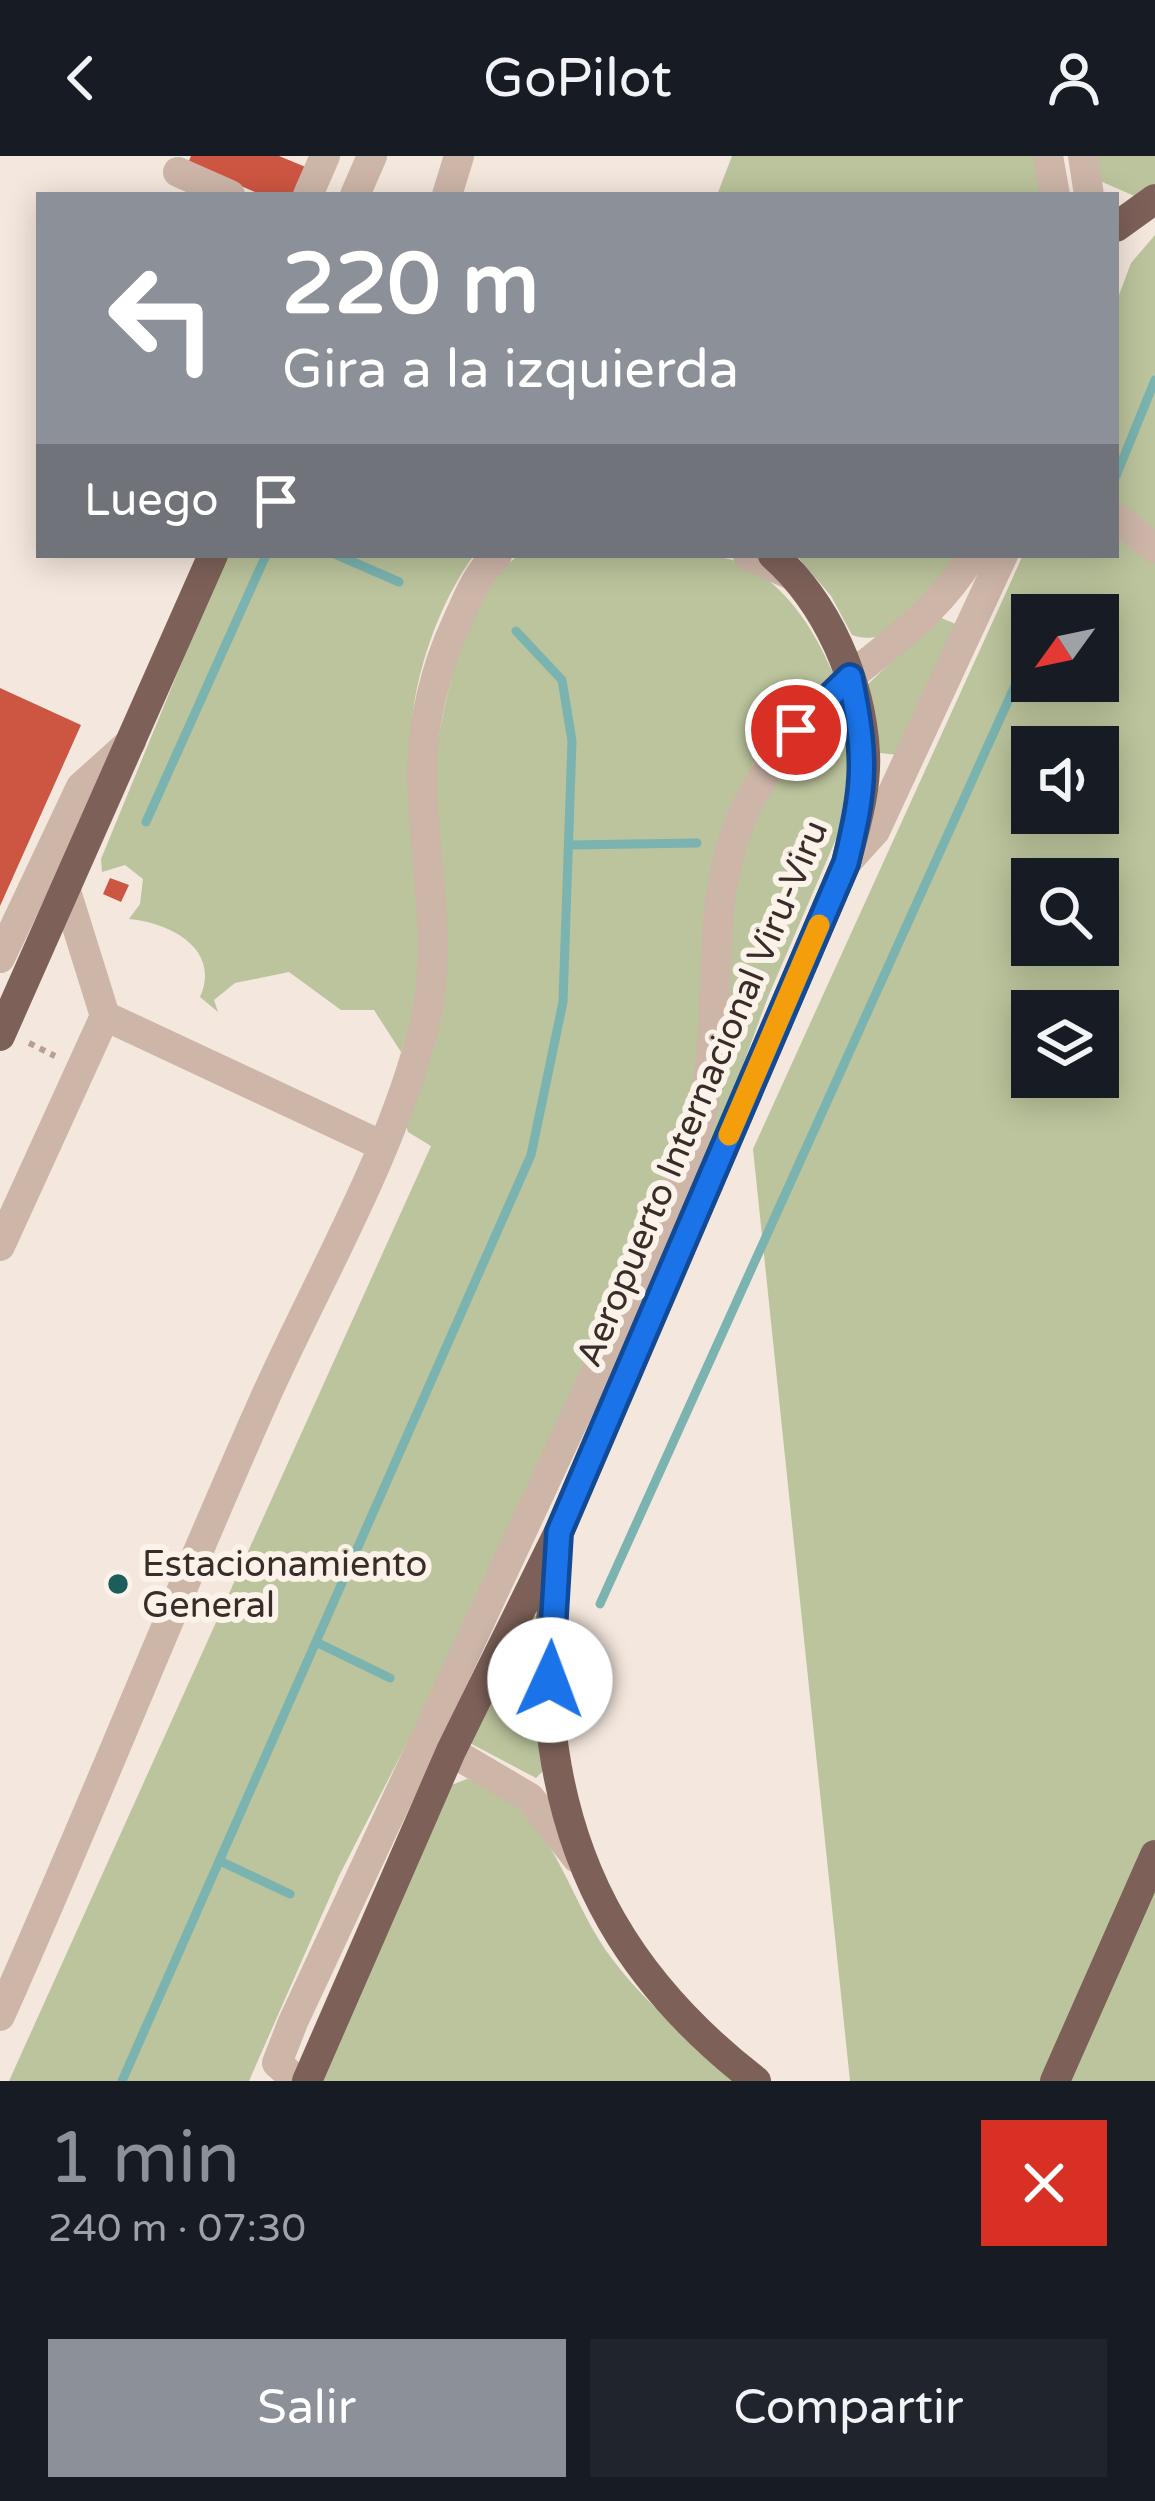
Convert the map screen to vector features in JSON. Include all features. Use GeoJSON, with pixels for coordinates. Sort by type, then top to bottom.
{"type":"FeatureCollection","features":[{"type":"Feature","properties":{"kind":"main road"},"geometry":{"type":"LineString","coordinates":[[1119,224],[1155,199]]}},
{"type":"Feature","properties":{"kind":"main road"},"geometry":{"type":"LineString","coordinates":[[1,1033],[212,558]]}},
{"type":"Feature","properties":{"kind":"main road","name":"Aeropuerto Internacional Viru-Viru"},"geometry":{"type":"LineString","coordinates":[[307,2081],[438,1744],[559,1532],[846,863],[862,800],[865,752],[850,677],[801,580],[776,558]]}},
{"type":"Feature","properties":{"kind":"main road","name":"Aeropuerto Internacional Viru-Viru"},"geometry":{"type":"LineString","coordinates":[[559,1532],[550,1714],[580,1863],[620,1940],[665,2000],[756,2081]]}},
{"type":"Feature","properties":{"kind":"main road"},"geometry":{"type":"LineString","coordinates":[[1055,2081],[1155,1855]]}},
{"type":"Feature","properties":{"kind":"lane"},"geometry":{"type":"LineString","coordinates":[[309,192],[325,156]]}},
{"type":"Feature","properties":{"kind":"lane"},"geometry":{"type":"LineString","coordinates":[[356,192],[372,156]]}},
{"type":"Feature","properties":{"kind":"lane"},"geometry":{"type":"LineString","coordinates":[[448,192],[459,156]]}},
{"type":"Feature","properties":{"kind":"lane"},"geometry":{"type":"LineString","coordinates":[[1048,156],[1054,192]]}},
{"type":"Feature","properties":{"kind":"lane"},"geometry":{"type":"LineString","coordinates":[[1083,156],[1089,192]]}},
{"type":"Feature","properties":{"kind":"lane"},"geometry":{"type":"LineString","coordinates":[[176,174],[222,192]]}},
{"type":"Feature","properties":{"kind":"lane"},"geometry":{"type":"LineString","coordinates":[[1119,520],[1155,548]]}},
{"type":"Feature","properties":{"kind":"lane"},"geometry":{"type":"LineString","coordinates":[[0,2016],[265,1398],[383,1145],[425,1023],[432,963],[422,769],[429,712],[444,650],[485,566],[494,558]]}},
{"type":"Feature","properties":{"kind":"lane"},"geometry":{"type":"LineString","coordinates":[[754,558],[801,580]]}},
{"type":"Feature","properties":{"kind":"lane"},"geometry":{"type":"LineString","coordinates":[[281,2075],[438,1744],[654,1248],[691,1149],[710,1070],[715,926],[725,860],[752,797],[796,730],[850,677],[920,622],[969,558]]}},
{"type":"Feature","properties":{"kind":"lane"},"geometry":{"type":"LineString","coordinates":[[846,863],[875,831],[1002,558]]}},
{"type":"Feature","properties":{"kind":"lane"},"geometry":{"type":"LineString","coordinates":[[0,958],[81,788],[131,742]]}},
{"type":"Feature","properties":{"kind":"lane"},"geometry":{"type":"LineString","coordinates":[[0,1246],[105,1016],[65,888]]}},
{"type":"Feature","properties":{"kind":"lane"},"geometry":{"type":"LineString","coordinates":[[105,1016],[383,1145]]}},
{"type":"Feature","properties":{"kind":"lane"},"geometry":{"type":"LineString","coordinates":[[438,1744],[530,1798],[580,1863]]}},
{"type":"Feature","properties":{"kind":"path"},"geometry":{"type":"LineString","coordinates":[[1,1033],[80,1068]]}},
{"type":"Feature","properties":{"kind":"green space"},"geometry":{"type":"Polygon","coordinates":[[[732,156],[1039,156],[1045,192],[718,192],[732,156]]]}},
{"type":"Feature","properties":{"kind":"green space"},"geometry":{"type":"Polygon","coordinates":[[[1097,156],[1155,156],[1155,205],[1100,181],[1097,156]]]}},
{"type":"Feature","properties":{"kind":"green space"},"geometry":{"type":"Polygon","coordinates":[[[1155,235],[1155,2081],[850,2081],[753,1149],[1022,558],[1119,558],[1119,295],[1131,263],[1155,235]]]}},
{"type":"Feature","properties":{"kind":"green space"},"geometry":{"type":"Polygon","coordinates":[[[225,558],[472,558],[439,617],[413,711],[410,775],[418,973],[401,1052],[374,1010],[341,1010],[289,972],[235,983],[214,1000],[218,1012],[200,997],[204,966],[188,942],[161,926],[129,919],[140,904],[143,879],[125,865],[102,872],[101,859],[225,558]]]}},
{"type":"Feature","properties":{"kind":"green space"},"geometry":{"type":"Polygon","coordinates":[[[516,558],[722,558],[758,572],[794,606],[834,675],[799,706],[754,763],[726,820],[691,1112],[658,1211],[463,1633],[339,1876],[249,2081],[9,2081],[431,1146],[408,1132],[403,1113],[417,1073],[431,796],[442,720],[459,651],[484,594],[516,558]]]}},
{"type":"Feature","properties":{"kind":"green space"},"geometry":{"type":"Polygon","coordinates":[[[799,558],[954,558],[911,613],[884,634],[852,635],[831,596],[799,558]]]}},
{"type":"Feature","properties":{"kind":"green space"},"geometry":{"type":"Polygon","coordinates":[[[939,617],[958,625],[898,755],[880,753],[867,685],[939,617]]]}},
{"type":"Feature","properties":{"kind":"green space"},"geometry":{"type":"Polygon","coordinates":[[[838,695],[849,760],[839,832],[768,997],[709,1157],[678,1202],[729,888],[769,784],[838,695]]]}},
{"type":"Feature","properties":{"kind":"green space"},"geometry":{"type":"Polygon","coordinates":[[[524,1614],[538,1616],[548,1766],[536,1778],[466,1741],[524,1614]]]}},
{"type":"Feature","properties":{"kind":"green space"},"geometry":{"type":"Polygon","coordinates":[[[467,1779],[520,1809],[554,1854],[613,1960],[641,1994],[741,2081],[317,2081],[446,1787],[467,1779]]]}},
{"type":"Feature","properties":{"kind":"building"},"geometry":{"type":"Polygon","coordinates":[[[191,156],[279,156],[308,168],[296,192],[255,192],[188,163],[191,156]]]}},
{"type":"Feature","properties":{"kind":"building"},"geometry":{"type":"Polygon","coordinates":[[[0,688],[81,725],[0,906],[0,688]]]}},
{"type":"Feature","properties":{"kind":"building"},"geometry":{"type":"Polygon","coordinates":[[[110,878],[129,885],[121,902],[103,894],[110,878]]]}},
{"type":"Feature","properties":{"kind":"waterway"},"geometry":{"type":"LineString","coordinates":[[1119,469],[1155,380]]}},
{"type":"Feature","properties":{"kind":"waterway"},"geometry":{"type":"LineString","coordinates":[[146,822],[265,558]]}},
{"type":"Feature","properties":{"kind":"waterway"},"geometry":{"type":"LineString","coordinates":[[344,558],[399,582]]}},
{"type":"Feature","properties":{"kind":"waterway"},"geometry":{"type":"LineString","coordinates":[[122,2081],[531,1155],[563,1002],[572,741],[562,680],[516,631]]}},
{"type":"Feature","properties":{"kind":"waterway"},"geometry":{"type":"LineString","coordinates":[[600,1604],[1011,694]]}},
{"type":"Feature","properties":{"kind":"waterway"},"geometry":{"type":"LineString","coordinates":[[569,845],[697,843]]}},
{"type":"Feature","properties":{"kind":"waterway"},"geometry":{"type":"LineString","coordinates":[[318,1643],[390,1678]]}},
{"type":"Feature","properties":{"kind":"waterway"},"geometry":{"type":"LineString","coordinates":[[220,1861],[290,1894]]}},
{"type":"Feature","properties":{"kind":"slow traffic"},"geometry":{"type":"LineString","coordinates":[[729,1135],[819,925]]}},
{"type":"Feature","properties":{"kind":"place","name":"Estacionamiento General"},"geometry":{"type":"Point","coordinates":[118,1584]}},
{"type":"Feature","properties":{"kind":"route"},"geometry":{"type":"LineString","coordinates":[[550,1680],[559,1532],[846,863],[862,800],[865,752],[850,677],[796,730]]}}]}
